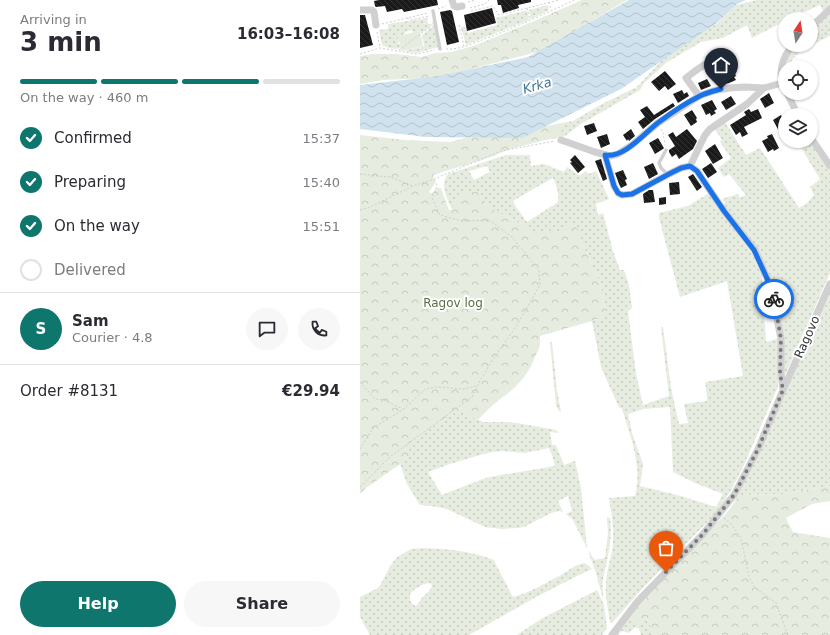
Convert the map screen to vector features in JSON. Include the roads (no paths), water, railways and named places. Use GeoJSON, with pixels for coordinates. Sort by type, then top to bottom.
{"type":"FeatureCollection","features":[{"type":"Feature","properties":{"kind":"street"},"geometry":{"type":"LineString","coordinates":[[452,1],[454,6],[457,7],[465,4]]}},
{"type":"Feature","properties":{"kind":"street"},"geometry":{"type":"LineString","coordinates":[[818,20],[830,9]]}},
{"type":"Feature","properties":{"kind":"street"},"geometry":{"type":"LineString","coordinates":[[360,10],[372,10],[374,12],[376,26]]}},
{"type":"Feature","properties":{"kind":"street"},"geometry":{"type":"LineString","coordinates":[[699,96],[686,78],[704,65]]}},
{"type":"Feature","properties":{"kind":"street"},"geometry":{"type":"LineString","coordinates":[[561,140],[610,156],[618,154],[632,145],[658,123],[699,96],[713,91],[729,88],[778,87]]}},
{"type":"Feature","properties":{"kind":"street"},"geometry":{"type":"LineString","coordinates":[[605,155],[614,186],[618,193],[622,195],[632,194],[681,168],[690,166],[705,135],[710,129],[747,104],[764,88]]}},
{"type":"Feature","properties":{"kind":"street"},"geometry":{"type":"LineString","coordinates":[[818,148],[830,166]]}},
{"type":"Feature","properties":{"kind":"street","name":"Ragovo"},"geometry":{"type":"LineString","coordinates":[[690,166],[697,171],[724,211],[754,250],[771,287],[781,339],[780,373],[783,390]]}},
{"type":"Feature","properties":{"kind":"street","name":"Ragovo"},"geometry":{"type":"LineString","coordinates":[[612,635],[638,601],[703,534],[734,495],[758,449],[830,284]]}},
{"type":"Feature","properties":{"kind":"lane"},"geometry":{"type":"LineString","coordinates":[[433,13],[440,49]]}},
{"type":"Feature","properties":{"kind":"lane"},"geometry":{"type":"LineString","coordinates":[[666,150],[659,163],[661,169],[669,174]]}},
{"type":"Feature","properties":{"kind":"water","name":"Krka"},"geometry":{"type":"Polygon","coordinates":[[[629,0],[746,0],[737,4],[718,22],[621,89],[522,138],[426,137],[360,129],[360,85],[439,76],[528,57],[629,0]]]}},
{"type":"Feature","properties":{"kind":"park label","name":"Ragov log"},"geometry":{"type":"Point","coordinates":[453,303]}}]}
